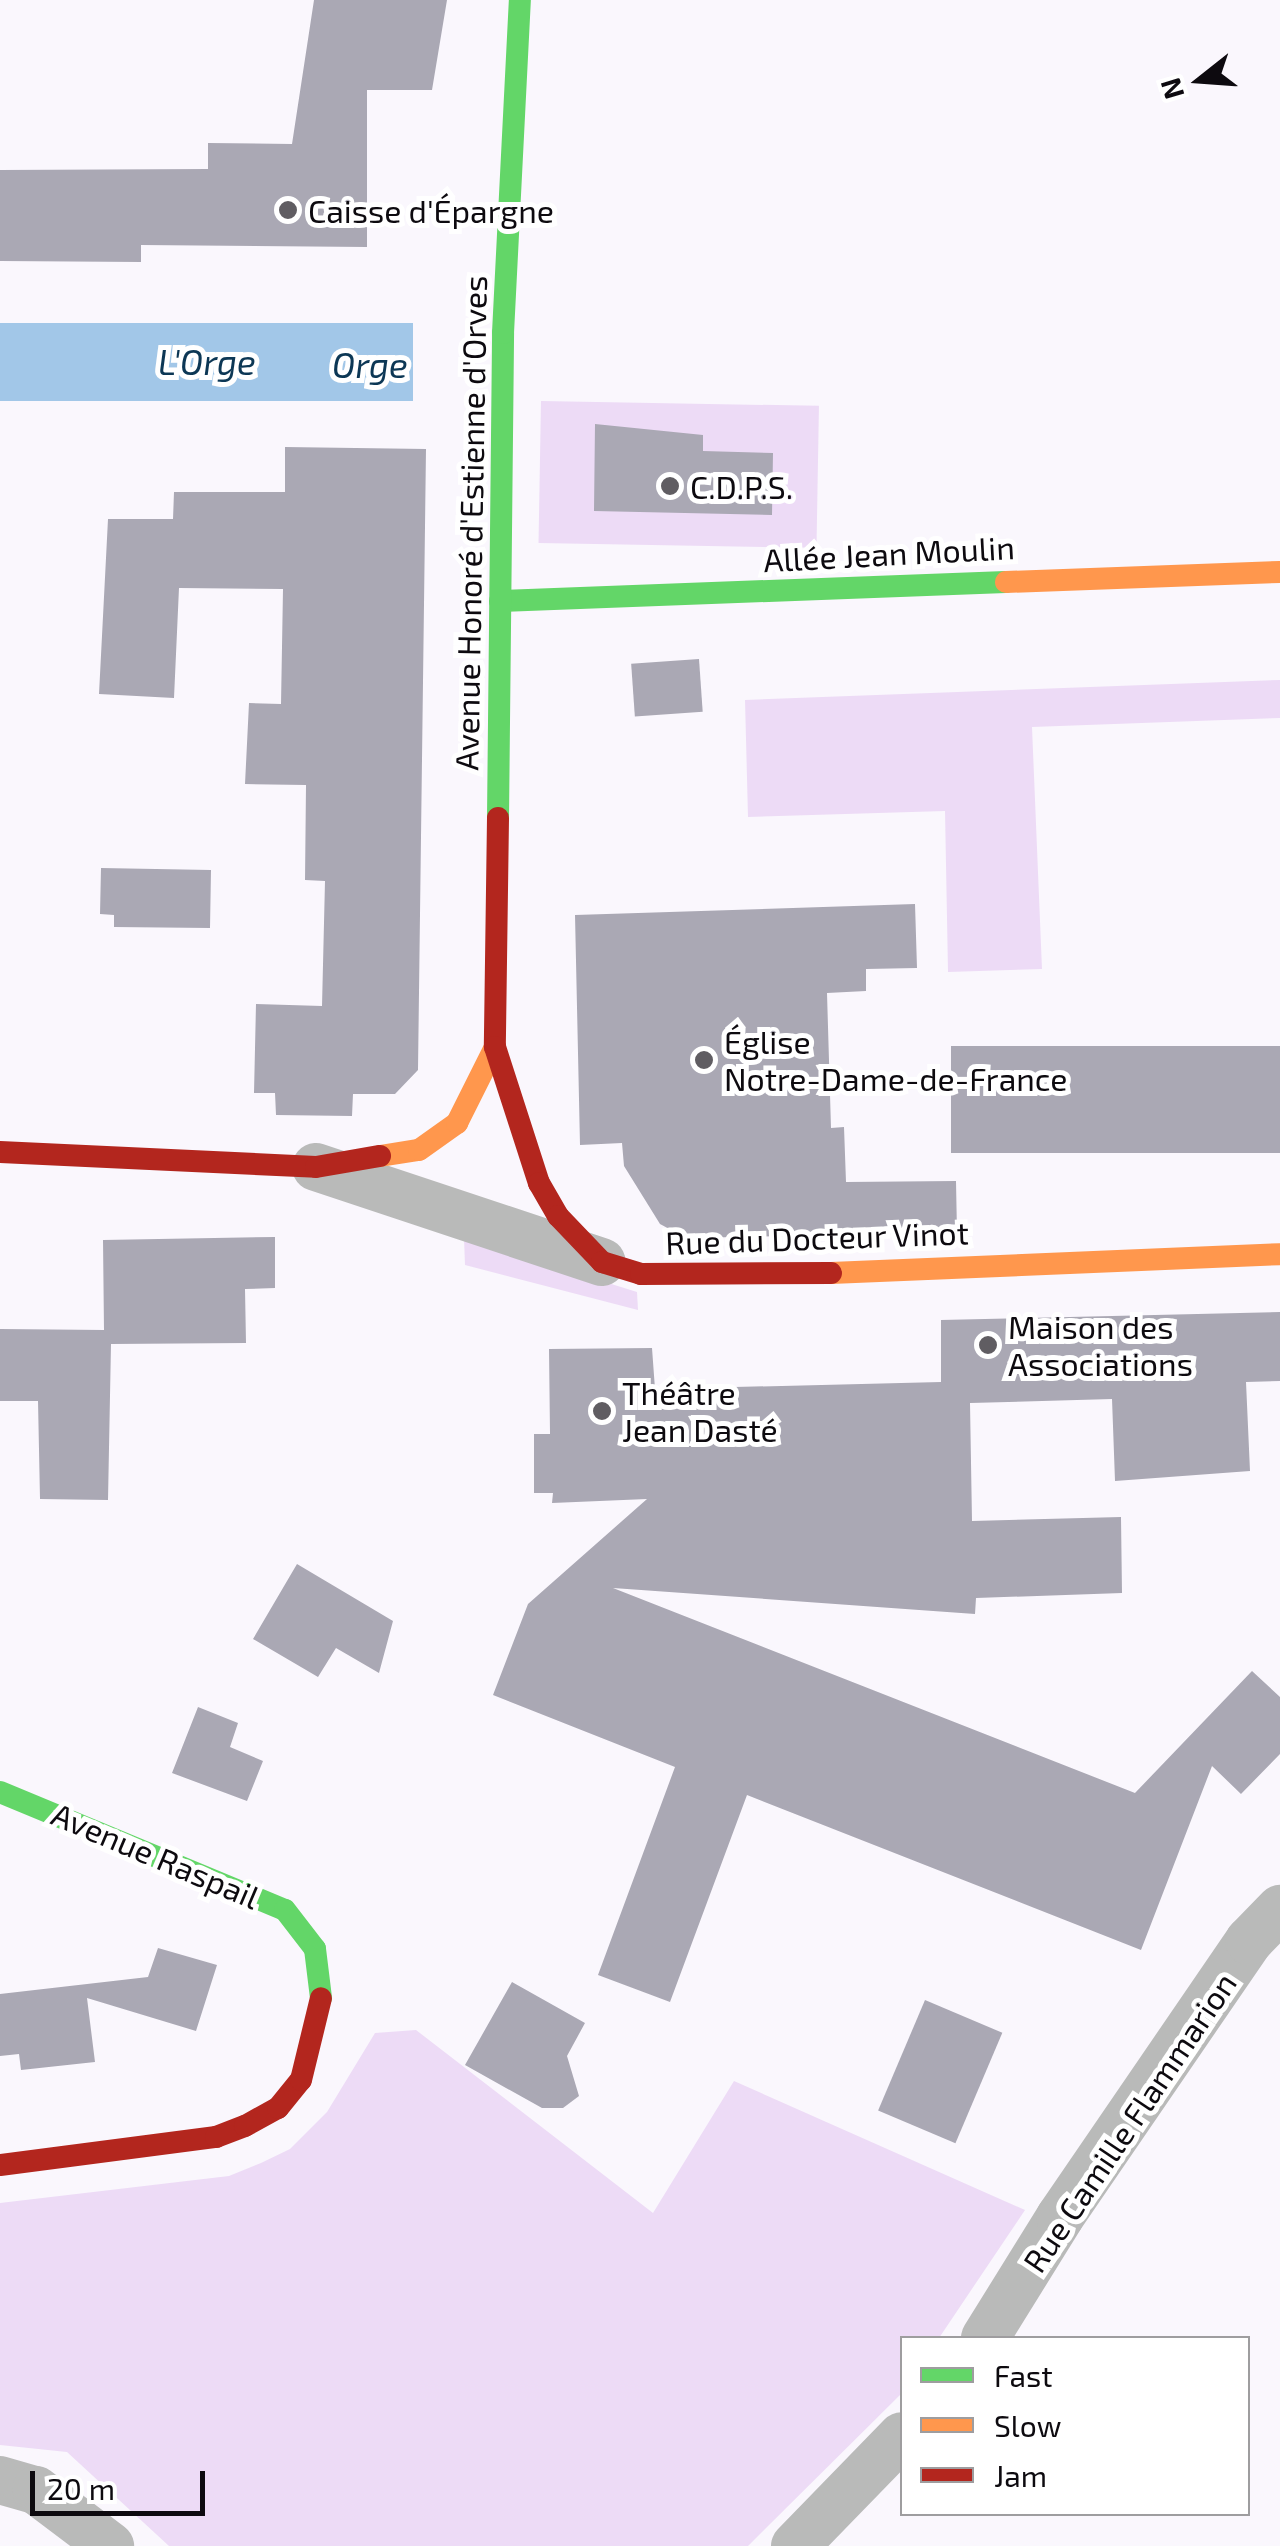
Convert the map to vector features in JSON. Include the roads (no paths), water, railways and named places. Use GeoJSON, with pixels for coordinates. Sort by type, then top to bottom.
{"type":"FeatureCollection","features":[{"type":"Feature","properties":{"kind":"street","name":"Avenue Honoré d'Estienne d'Orves"},"geometry":{"type":"LineString","coordinates":[[495,1047],[508,147],[520,0]]}},
{"type":"Feature","properties":{"kind":"street","name":"Allée Jean Moulin"},"geometry":{"type":"LineString","coordinates":[[500,601],[1280,572]]}},
{"type":"Feature","properties":{"kind":"street"},"geometry":{"type":"LineString","coordinates":[[0,1152],[120,1152],[193,1164],[316,1167],[438,1142],[456,1123],[495,1047]]}},
{"type":"Feature","properties":{"kind":"street"},"geometry":{"type":"LineString","coordinates":[[495,1047],[539,1183],[568,1228],[602,1262]]}},
{"type":"Feature","properties":{"kind":"street"},"geometry":{"type":"LineString","coordinates":[[316,1167],[602,1262]]}},
{"type":"Feature","properties":{"kind":"street","name":"Rue du Docteur Vinot"},"geometry":{"type":"LineString","coordinates":[[602,1262],[641,1274],[728,1277],[1280,1254]]}},
{"type":"Feature","properties":{"kind":"street","name":"Avenue Raspail"},"geometry":{"type":"LineString","coordinates":[[0,1792],[285,1910],[315,1949],[322,2007],[301,2080],[278,2108],[245,2126],[216,2138],[0,2165]]}},
{"type":"Feature","properties":{"kind":"street","name":"Rue Camille Flammarion"},"geometry":{"type":"LineString","coordinates":[[986,2336],[1060,2216],[1147,2096],[1250,1942],[1280,1909]]}},
{"type":"Feature","properties":{"kind":"street"},"geometry":{"type":"LineString","coordinates":[[795,2546],[900,2438]]}},
{"type":"Feature","properties":{"kind":"street"},"geometry":{"type":"LineString","coordinates":[[0,2480],[36,2490],[110,2546]]}},
{"type":"Feature","properties":{"kind":"water","name":"Orge"},"geometry":{"type":"Polygon","coordinates":[[[0,323],[413,323],[413,401],[0,401],[0,323]]]}},
{"type":"Feature","properties":{"kind":"place","name":"Caisse d'Épargne"},"geometry":{"type":"Point","coordinates":[288,210]}},
{"type":"Feature","properties":{"kind":"place","name":"C.D.P.S."},"geometry":{"type":"Point","coordinates":[670,486]}},
{"type":"Feature","properties":{"kind":"place","name":"Église Notre-Dame-de-France"},"geometry":{"type":"Point","coordinates":[704,1060]}},
{"type":"Feature","properties":{"kind":"place","name":"Maison des Associations"},"geometry":{"type":"Point","coordinates":[988,1345]}},
{"type":"Feature","properties":{"kind":"place","name":"Théâtre Jean Dasté"},"geometry":{"type":"Point","coordinates":[602,1411]}},
{"type":"Feature","properties":{"kind":"water label","name":"L'Orge"},"geometry":{"type":"Point","coordinates":[207,361]}}]}
